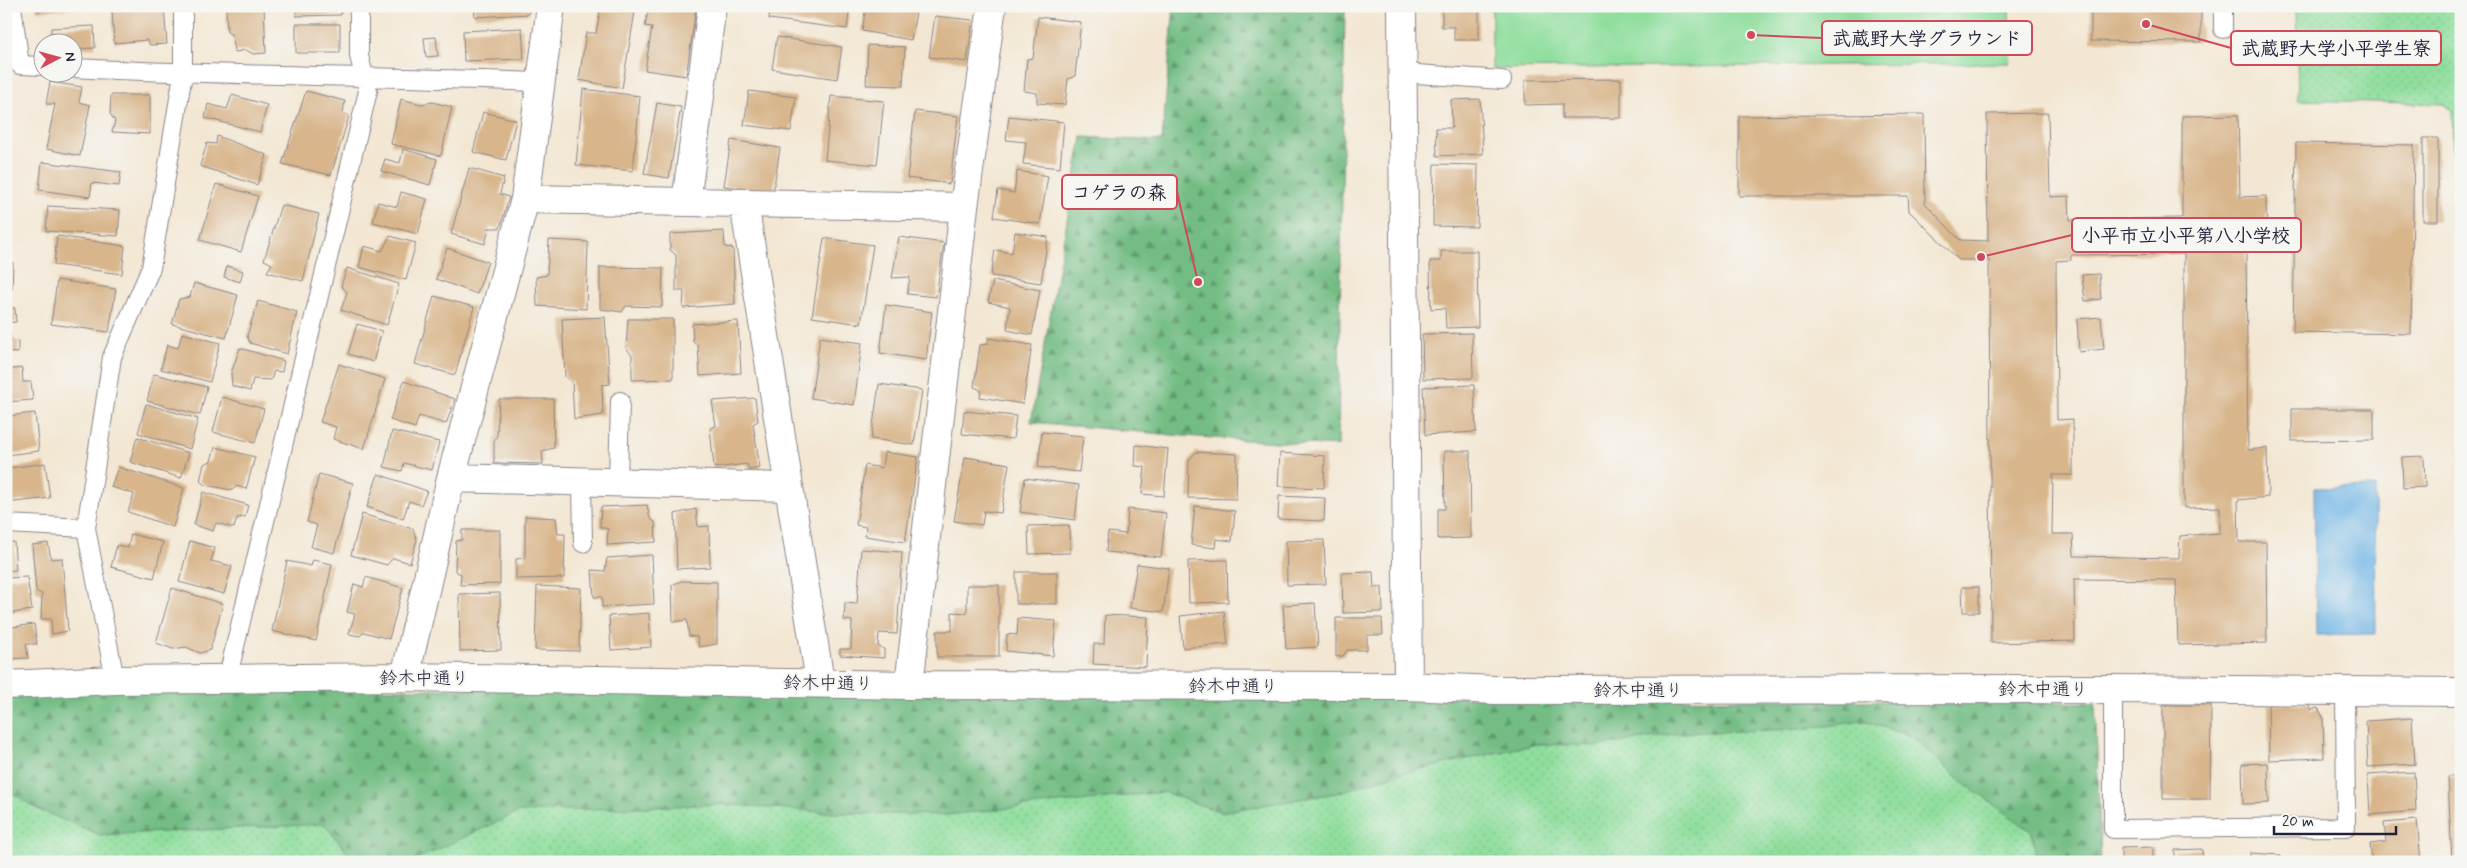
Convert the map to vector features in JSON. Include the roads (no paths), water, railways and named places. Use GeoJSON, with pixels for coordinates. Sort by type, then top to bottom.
{"type":"FeatureCollection","features":[{"type":"Feature","properties":{"kind":"street"},"geometry":{"type":"LineString","coordinates":[[405,677],[451,478],[525,199],[550,6]]}},
{"type":"Feature","properties":{"kind":"street"},"geometry":{"type":"LineString","coordinates":[[686,202],[712,6]]}},
{"type":"Feature","properties":{"kind":"street"},"geometry":{"type":"LineString","coordinates":[[909,685],[964,207],[992,6]]}},
{"type":"Feature","properties":{"kind":"street"},"geometry":{"type":"LineString","coordinates":[[1402,6],[1408,686]]}},
{"type":"Feature","properties":{"kind":"street"},"geometry":{"type":"LineString","coordinates":[[525,199],[964,207]]}},
{"type":"Feature","properties":{"kind":"street"},"geometry":{"type":"LineString","coordinates":[[744,203],[820,682]]}},
{"type":"Feature","properties":{"kind":"street"},"geometry":{"type":"LineString","coordinates":[[451,478],[788,488]]}},
{"type":"Feature","properties":{"kind":"street","name":"鈴木中通り"},"geometry":{"type":"LineString","coordinates":[[6,685],[115,680],[405,677],[820,682],[909,685],[1408,686],[1496,690],[2113,689],[2461,692]]}},
{"type":"Feature","properties":{"kind":"lane"},"geometry":{"type":"LineString","coordinates":[[12,6],[20,65],[32,66]]}},
{"type":"Feature","properties":{"kind":"lane"},"geometry":{"type":"LineString","coordinates":[[115,680],[86,528],[112,357],[151,268],[183,74],[183,6]]}},
{"type":"Feature","properties":{"kind":"lane"},"geometry":{"type":"LineString","coordinates":[[227,680],[368,91],[366,76],[359,56],[360,6]]}},
{"type":"Feature","properties":{"kind":"lane"},"geometry":{"type":"LineString","coordinates":[[2223,6],[2223,29]]}},
{"type":"Feature","properties":{"kind":"lane"},"geometry":{"type":"LineString","coordinates":[[82,69],[183,74],[366,76],[540,82]]}},
{"type":"Feature","properties":{"kind":"lane"},"geometry":{"type":"LineString","coordinates":[[1403,73],[1502,80]]}},
{"type":"Feature","properties":{"kind":"lane"},"geometry":{"type":"LineString","coordinates":[[618,482],[620,401]]}},
{"type":"Feature","properties":{"kind":"lane"},"geometry":{"type":"LineString","coordinates":[[582,481],[583,543]]}},
{"type":"Feature","properties":{"kind":"lane"},"geometry":{"type":"LineString","coordinates":[[6,524],[86,528]]}},
{"type":"Feature","properties":{"kind":"lane"},"geometry":{"type":"LineString","coordinates":[[2113,689],[2113,829],[2346,827],[2345,691]]}},
{"type":"Feature","properties":{"kind":"water"},"geometry":{"type":"Polygon","coordinates":[[[2375,487],[2376,634],[2316,635],[2314,488],[2375,487]]]}},
{"type":"Feature","properties":{"kind":"place","name":"武蔵野大学小平学生寮"},"geometry":{"type":"Point","coordinates":[2146,24]}},
{"type":"Feature","properties":{"kind":"place","name":"武蔵野大学グラウンド"},"geometry":{"type":"Point","coordinates":[1751,35]}},
{"type":"Feature","properties":{"kind":"place","name":"小平市立小平第八小学校"},"geometry":{"type":"Point","coordinates":[1981,257]}},
{"type":"Feature","properties":{"kind":"place","name":"コゲラの森"},"geometry":{"type":"Point","coordinates":[1198,282]}}]}
